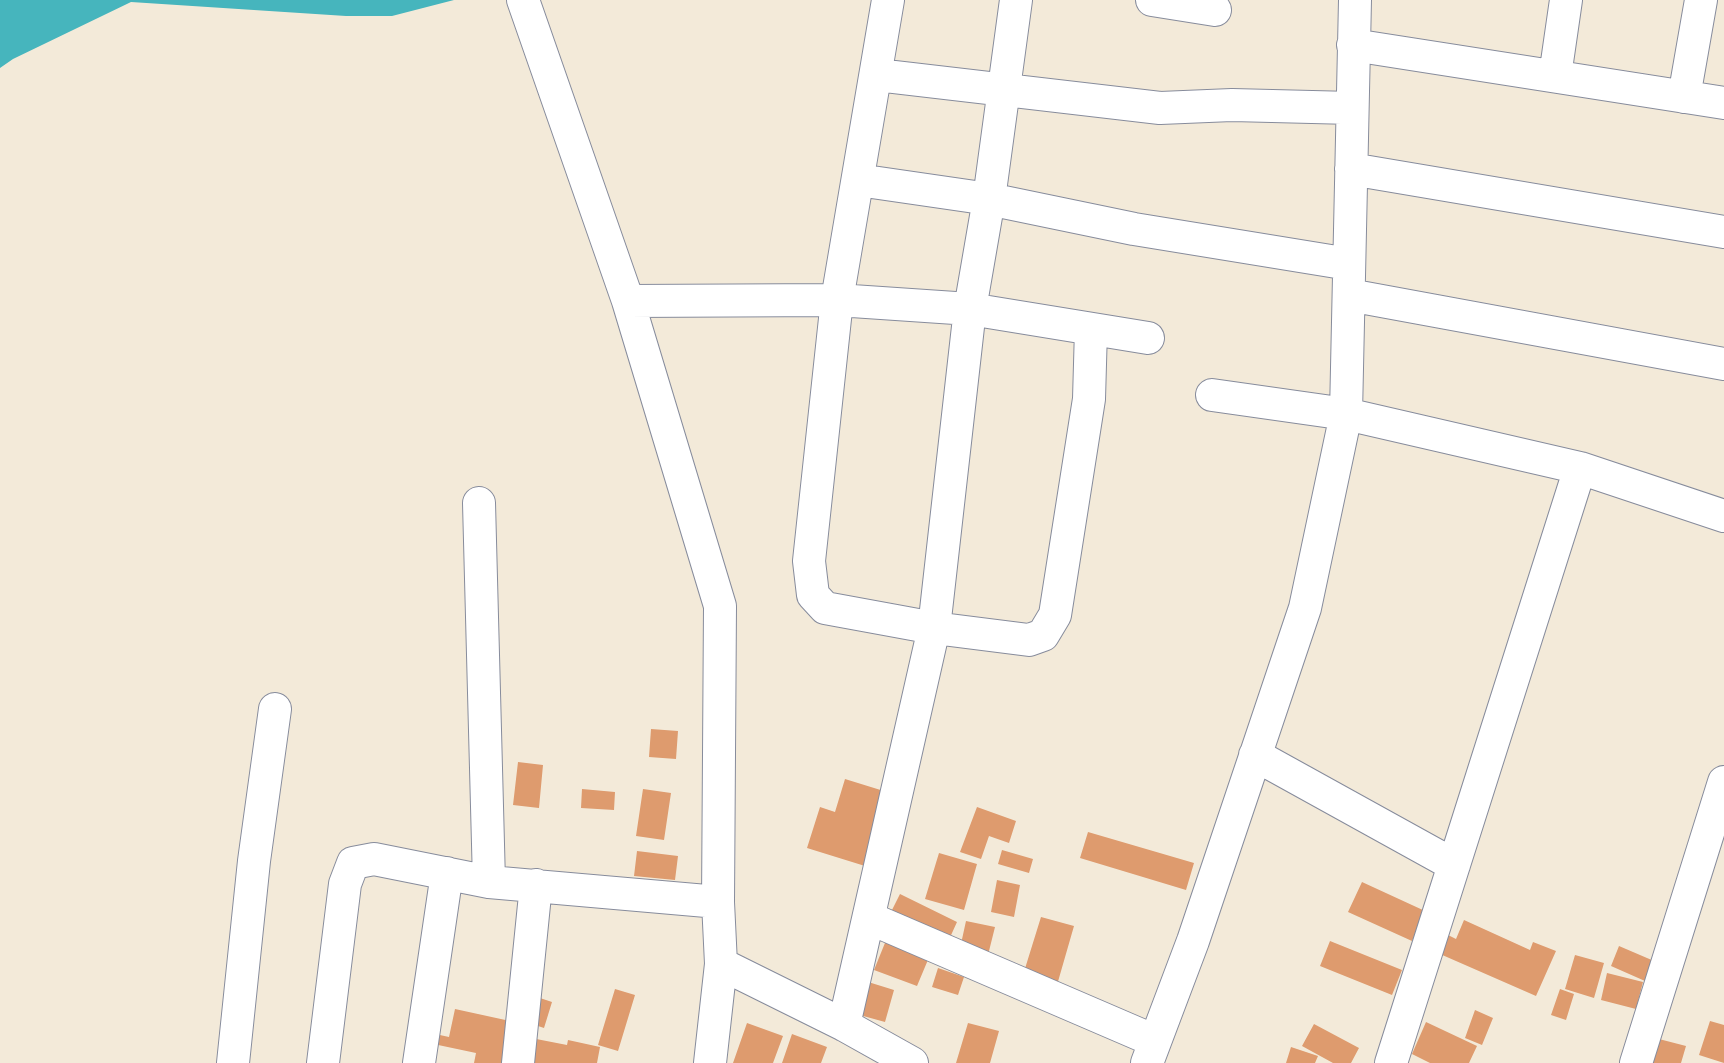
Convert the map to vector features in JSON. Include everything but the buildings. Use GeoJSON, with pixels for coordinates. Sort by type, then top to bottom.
{"type":"FeatureCollection","features":[{"type":"Feature","properties":{"kind":"street"},"geometry":{"type":"LineString","coordinates":[[523,0],[628,301],[720,606],[718,902],[721,964],[710,1063]]}},
{"type":"Feature","properties":{"kind":"street"},"geometry":{"type":"LineString","coordinates":[[888,0],[837,300],[809,561],[813,595],[825,608],[934,628],[1029,640],[1043,635],[1055,615],[1089,399],[1091,329]]}},
{"type":"Feature","properties":{"kind":"street"},"geometry":{"type":"LineString","coordinates":[[844,1025],[934,628],[970,309],[989,199],[1016,0]]}},
{"type":"Feature","properties":{"kind":"street"},"geometry":{"type":"LineString","coordinates":[[1152,0],[1215,10]]}},
{"type":"Feature","properties":{"kind":"street"},"geometry":{"type":"LineString","coordinates":[[868,918],[1151,1052],[1193,941],[1305,608],[1346,414],[1355,0]]}},
{"type":"Feature","properties":{"kind":"street"},"geometry":{"type":"LineString","coordinates":[[1555,76],[1566,0]]}},
{"type":"Feature","properties":{"kind":"street"},"geometry":{"type":"LineString","coordinates":[[1684,97],[1701,0]]}},
{"type":"Feature","properties":{"kind":"street"},"geometry":{"type":"LineString","coordinates":[[1353,45],[1724,103]]}},
{"type":"Feature","properties":{"kind":"street"},"geometry":{"type":"LineString","coordinates":[[877,75],[1160,108],[1232,105],[1352,108]]}},
{"type":"Feature","properties":{"kind":"street"},"geometry":{"type":"LineString","coordinates":[[1351,169],[1724,232]]}},
{"type":"Feature","properties":{"kind":"street"},"geometry":{"type":"LineString","coordinates":[[858,180],[989,199],[1134,229],[1349,264]]}},
{"type":"Feature","properties":{"kind":"street"},"geometry":{"type":"LineString","coordinates":[[1349,295],[1724,364]]}},
{"type":"Feature","properties":{"kind":"street"},"geometry":{"type":"LineString","coordinates":[[628,301],[837,300],[970,309],[1148,338]]}},
{"type":"Feature","properties":{"kind":"street"},"geometry":{"type":"LineString","coordinates":[[1212,395],[1346,414],[1580,468],[1724,516]]}},
{"type":"Feature","properties":{"kind":"street"},"geometry":{"type":"LineString","coordinates":[[1391,1063],[1580,468]]}},
{"type":"Feature","properties":{"kind":"street"},"geometry":{"type":"LineString","coordinates":[[479,503],[489,882]]}},
{"type":"Feature","properties":{"kind":"street"},"geometry":{"type":"LineString","coordinates":[[233,1063],[254,861],[275,709]]}},
{"type":"Feature","properties":{"kind":"street"},"geometry":{"type":"LineString","coordinates":[[1255,755],[1454,866]]}},
{"type":"Feature","properties":{"kind":"street"},"geometry":{"type":"LineString","coordinates":[[1636,1063],[1724,782]]}},
{"type":"Feature","properties":{"kind":"street"},"geometry":{"type":"LineString","coordinates":[[323,1063],[345,884],[353,863],[374,859],[489,882],[718,902]]}},
{"type":"Feature","properties":{"kind":"street"},"geometry":{"type":"LineString","coordinates":[[419,1063],[447,873]]}},
{"type":"Feature","properties":{"kind":"street"},"geometry":{"type":"LineString","coordinates":[[518,1063],[536,885]]}},
{"type":"Feature","properties":{"kind":"street"},"geometry":{"type":"LineString","coordinates":[[721,964],[844,1025],[912,1063]]}},
{"type":"Feature","properties":{"kind":"water"},"geometry":{"type":"Polygon","coordinates":[[[0,0],[454,0],[392,16],[346,16],[131,2],[13,59],[0,68],[0,0]]]}}]}
